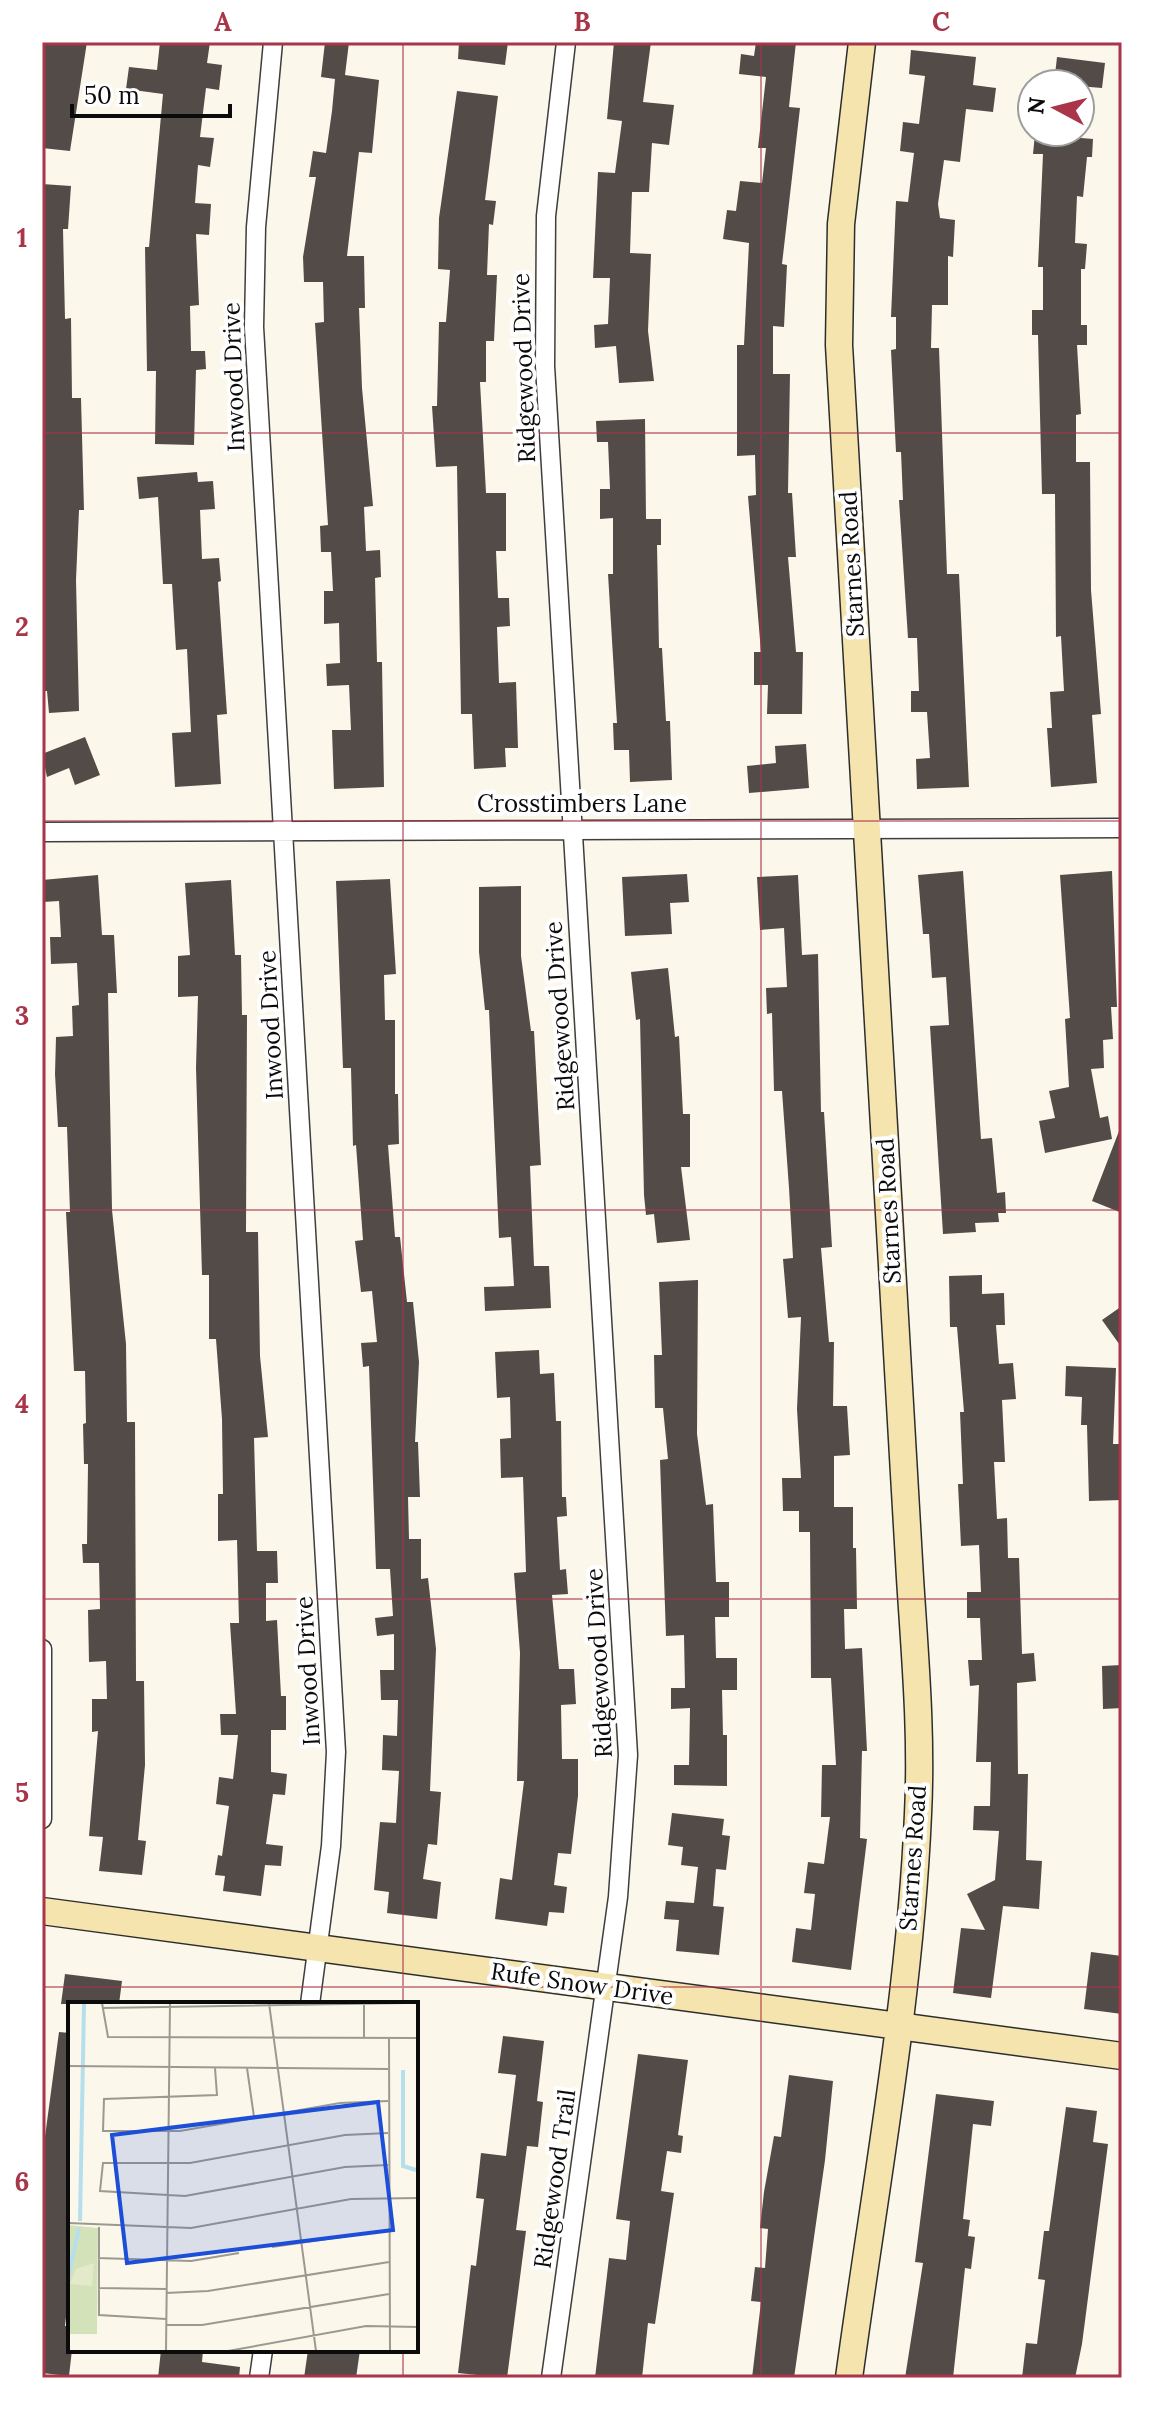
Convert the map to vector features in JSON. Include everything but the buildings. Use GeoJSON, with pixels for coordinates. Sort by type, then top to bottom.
{"type":"FeatureCollection","features":[{"type":"Feature","properties":{"kind":"main road","name":"Starnes Road"},"geometry":{"type":"LineString","coordinates":[[849,2378],[913,1905],[919,1734],[839,345],[841,224],[862,42]]}},
{"type":"Feature","properties":{"kind":"main road","name":"Rufe Snow Drive"},"geometry":{"type":"LineString","coordinates":[[42,1911],[1122,2056]]}},
{"type":"Feature","properties":{"kind":"street","name":"Inwood Drive"},"geometry":{"type":"LineString","coordinates":[[273,42],[256,227],[254,327],[336,1752],[331,1846],[310,2002]]}},
{"type":"Feature","properties":{"kind":"street","name":"Ridgewood Drive"},"geometry":{"type":"LineString","coordinates":[[566,42],[546,216],[543,291],[628,1755],[626,1825],[606,1987]]}},
{"type":"Feature","properties":{"kind":"street","name":"Crosstimbers Lane"},"geometry":{"type":"LineString","coordinates":[[42,832],[867,826],[1122,828]]}},
{"type":"Feature","properties":{"kind":"street"},"geometry":{"type":"LineString","coordinates":[[42,1649],[42,1819]]}},
{"type":"Feature","properties":{"kind":"street","name":"Ridgewood Trail"},"geometry":{"type":"LineString","coordinates":[[551,2378],[606,1987]]}},
{"type":"Feature","properties":{"kind":"street"},"geometry":{"type":"LineString","coordinates":[[259,2378],[263,2352]]}}]}
